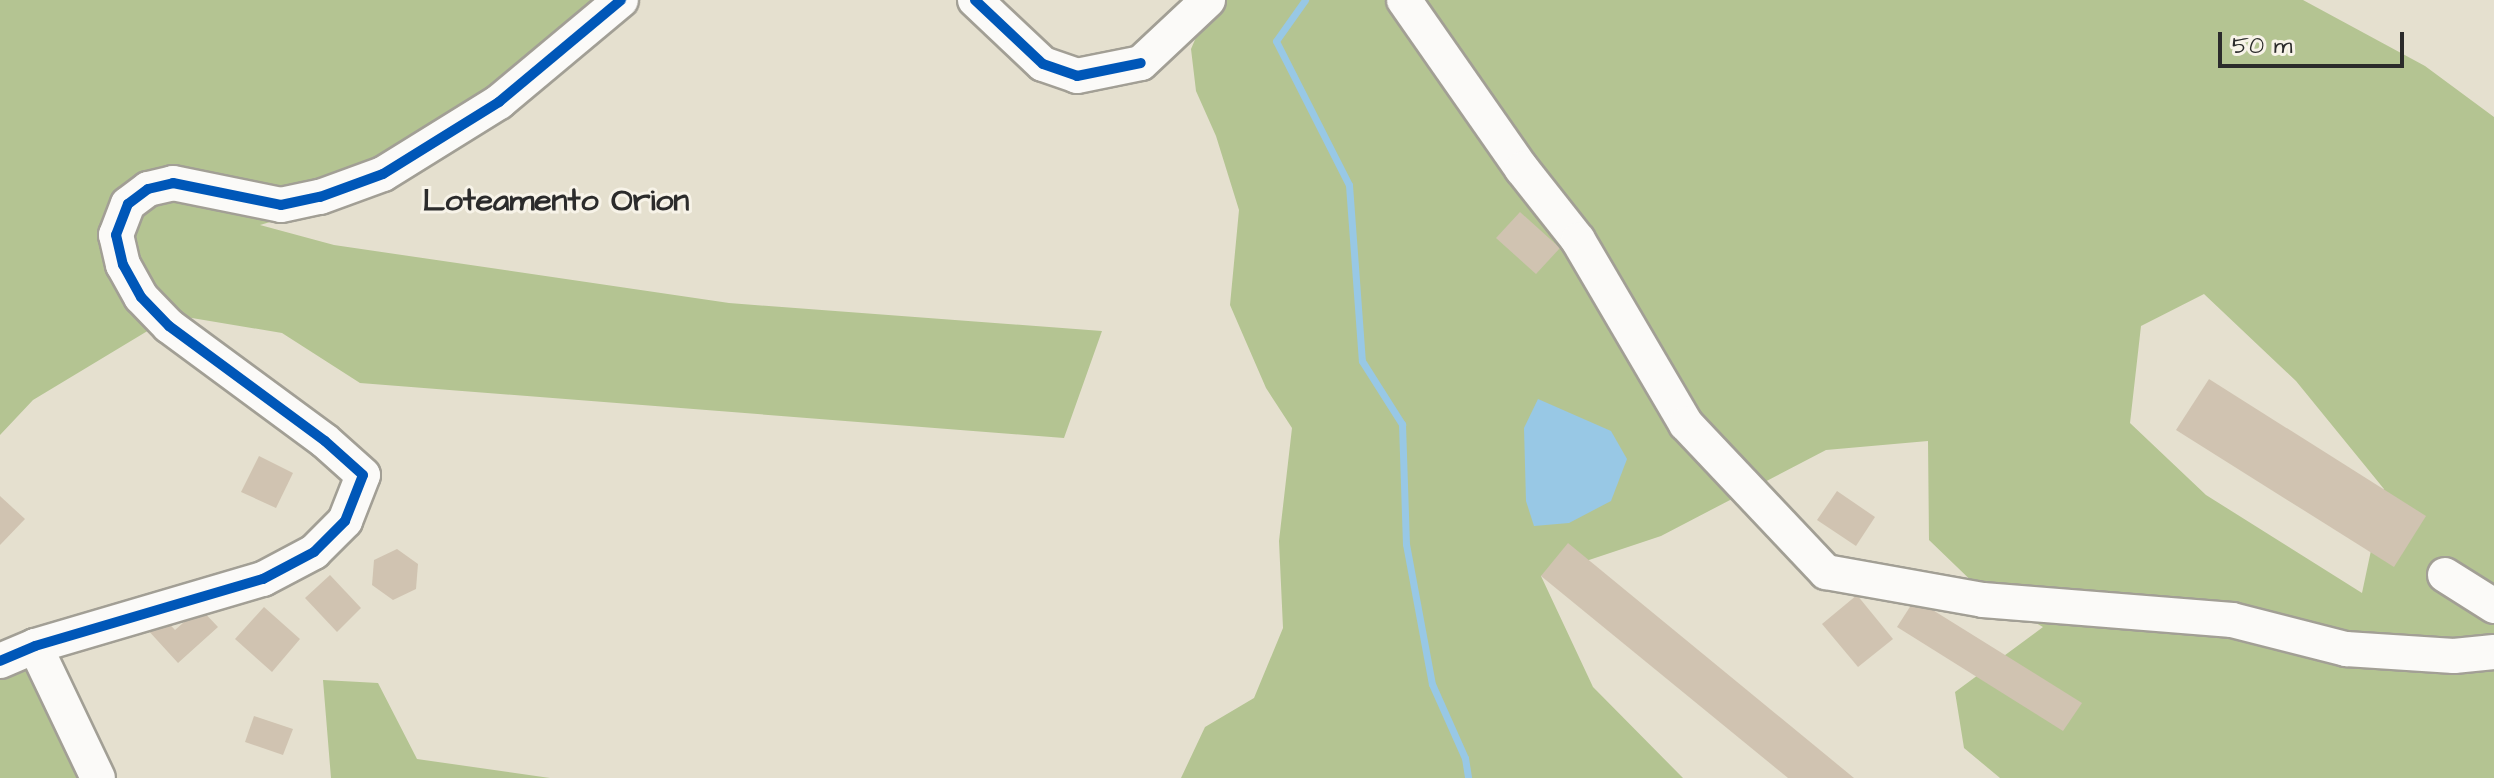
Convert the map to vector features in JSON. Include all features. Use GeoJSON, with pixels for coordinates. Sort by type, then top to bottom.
{"type":"FeatureCollection","features":[{"type":"Feature","properties":{"kind":"street"},"geometry":{"type":"LineString","coordinates":[[0,661],[35,646],[263,579],[314,552],[345,521],[363,475],[325,441],[169,326],[141,297],[123,265],[116,235],[128,204],[148,189],[173,183],[281,205],[320,197],[383,174],[499,102],[621,0]]}},
{"type":"Feature","properties":{"kind":"street"},"geometry":{"type":"LineString","coordinates":[[975,0],[1043,64],[1077,76],[1141,63],[1208,0]]}},
{"type":"Feature","properties":{"kind":"street"},"geometry":{"type":"LineString","coordinates":[[1404,0],[1522,169],[1578,240],[1686,424],[1826,572],[1983,600],[2232,620],[2346,649],[2454,656],[2494,652]]}},
{"type":"Feature","properties":{"kind":"street"},"geometry":{"type":"LineString","coordinates":[[2445,575],[2494,606]]}},
{"type":"Feature","properties":{"kind":"street"},"geometry":{"type":"LineString","coordinates":[[35,646],[98,778]]}},
{"type":"Feature","properties":{"kind":"green space"},"geometry":{"type":"Polygon","coordinates":[[[0,0],[624,0],[307,211],[260,225],[334,245],[729,303],[1102,331],[1064,438],[360,383],[282,333],[174,315],[33,400],[0,435],[0,0]]]}},
{"type":"Feature","properties":{"kind":"green space"},"geometry":{"type":"Polygon","coordinates":[[[1212,0],[2303,0],[2425,66],[2494,117],[2494,778],[2000,778],[1964,748],[1955,692],[2043,627],[1984,593],[1929,540],[1928,441],[1826,450],[1661,536],[1541,576],[1593,687],[1683,778],[1181,778],[1205,727],[1254,698],[1283,628],[1279,541],[1292,428],[1266,388],[1230,305],[1239,210],[1216,136],[1196,91],[1191,49],[1212,0]],[[2204,294],[2141,326],[2130,423],[2206,495],[2362,593],[2384,489],[2296,381],[2204,294]]]}},
{"type":"Feature","properties":{"kind":"green space"},"geometry":{"type":"Polygon","coordinates":[[[37,659],[80,778],[0,778],[0,670],[37,659]]]}},
{"type":"Feature","properties":{"kind":"green space"},"geometry":{"type":"Polygon","coordinates":[[[323,680],[378,683],[417,759],[550,778],[331,778],[323,680]]]}},
{"type":"Feature","properties":{"kind":"water"},"geometry":{"type":"Polygon","coordinates":[[[1538,399],[1611,431],[1627,459],[1611,501],[1569,523],[1534,526],[1526,501],[1524,428],[1538,399]]]}},
{"type":"Feature","properties":{"kind":"building"},"geometry":{"type":"Polygon","coordinates":[[[1520,212],[1560,248],[1536,274],[1496,238],[1520,212]]]}},
{"type":"Feature","properties":{"kind":"building"},"geometry":{"type":"Polygon","coordinates":[[[2209,379],[2426,516],[2394,567],[2176,430],[2209,379]]]}},
{"type":"Feature","properties":{"kind":"building"},"geometry":{"type":"Polygon","coordinates":[[[259,456],[293,473],[276,508],[241,492],[259,456]]]}},
{"type":"Feature","properties":{"kind":"building"},"geometry":{"type":"Polygon","coordinates":[[[1837,491],[1875,517],[1856,546],[1817,520],[1837,491]]]}},
{"type":"Feature","properties":{"kind":"building"},"geometry":{"type":"Polygon","coordinates":[[[0,496],[25,519],[0,545],[0,496]]]}},
{"type":"Feature","properties":{"kind":"building"},"geometry":{"type":"Polygon","coordinates":[[[1568,543],[1854,778],[1788,778],[1541,576],[1568,543]]]}},
{"type":"Feature","properties":{"kind":"building"},"geometry":{"type":"Polygon","coordinates":[[[397,549],[418,564],[416,589],[393,600],[372,585],[374,560],[397,549]]]}},
{"type":"Feature","properties":{"kind":"building"},"geometry":{"type":"Polygon","coordinates":[[[330,575],[361,608],[337,632],[305,598],[330,575]]]}},
{"type":"Feature","properties":{"kind":"building"},"geometry":{"type":"Polygon","coordinates":[[[1857,595],[1893,639],[1858,667],[1822,624],[1857,595]]]}},
{"type":"Feature","properties":{"kind":"building"},"geometry":{"type":"Polygon","coordinates":[[[1915,599],[2082,703],[2063,731],[1897,627],[1915,599]]]}},
{"type":"Feature","properties":{"kind":"building"},"geometry":{"type":"Polygon","coordinates":[[[264,607],[300,639],[272,672],[235,639],[264,607]]]}},
{"type":"Feature","properties":{"kind":"building"},"geometry":{"type":"Polygon","coordinates":[[[200,608],[218,627],[178,663],[146,628],[161,615],[175,630],[200,608]]]}},
{"type":"Feature","properties":{"kind":"building"},"geometry":{"type":"Polygon","coordinates":[[[254,716],[293,729],[283,755],[245,742],[254,716]]]}},
{"type":"Feature","properties":{"kind":"waterway"},"geometry":{"type":"LineString","coordinates":[[1305,0],[1276,41],[1349,185],[1362,361],[1402,424],[1406,544],[1432,684],[1465,758],[1468,778]]}},
{"type":"Feature","properties":{"kind":"cycle path"},"geometry":{"type":"LineString","coordinates":[[0,661],[35,646],[263,579],[314,552],[345,521],[363,475],[325,441],[169,326],[141,297],[123,265],[116,235],[128,204],[148,189],[173,183],[281,205],[320,197],[383,174],[499,102],[621,0]]}},
{"type":"Feature","properties":{"kind":"cycle path"},"geometry":{"type":"LineString","coordinates":[[975,0],[1043,64],[1077,76],[1141,63]]}},
{"type":"Feature","properties":{"kind":"district","name":"Loteamento Orion"},"geometry":{"type":"Point","coordinates":[556,201]}}]}
